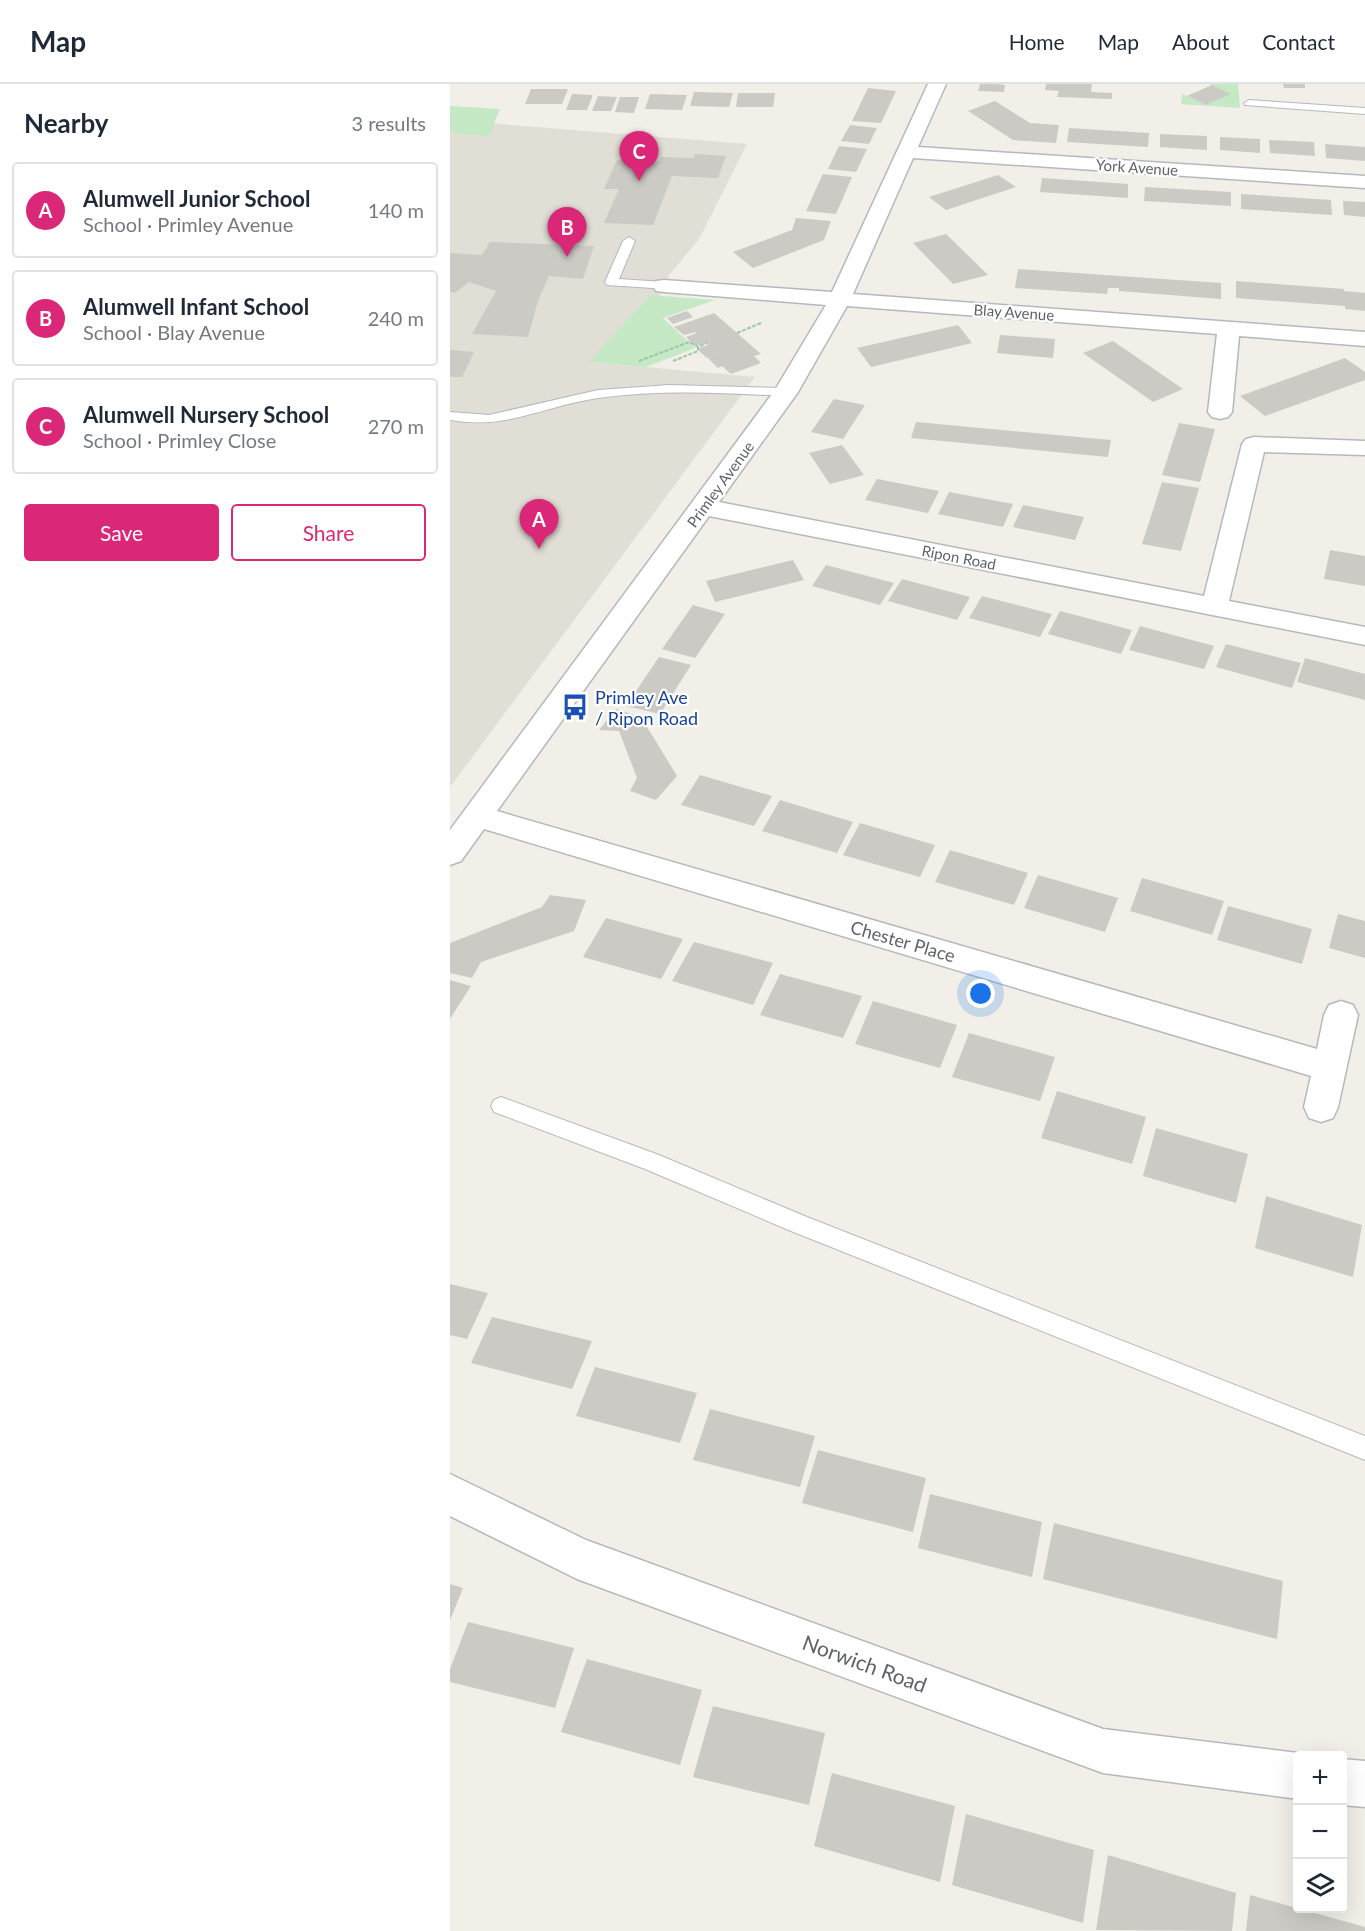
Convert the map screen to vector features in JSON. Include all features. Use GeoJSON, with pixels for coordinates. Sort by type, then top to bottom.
{"type":"FeatureCollection","features":[{"type":"Feature","properties":{"kind":"street","name":"Primley Avenue"},"geometry":{"type":"LineString","coordinates":[[450,853],[786,393],[840,299],[908,152],[930,85]]}},
{"type":"Feature","properties":{"kind":"street","name":"York Avenue"},"geometry":{"type":"LineString","coordinates":[[908,152],[1365,182]]}},
{"type":"Feature","properties":{"kind":"street","name":"Blay Avenue"},"geometry":{"type":"LineString","coordinates":[[664,286],[1365,339]]}},
{"type":"Feature","properties":{"kind":"street"},"geometry":{"type":"LineString","coordinates":[[1220,412],[1228,328]]}},
{"type":"Feature","properties":{"kind":"street"},"geometry":{"type":"LineString","coordinates":[[1215,606],[1254,444],[1365,448]]}},
{"type":"Feature","properties":{"kind":"street","name":"Ripon Road"},"geometry":{"type":"LineString","coordinates":[[704,507],[1365,636]]}},
{"type":"Feature","properties":{"kind":"street","name":"Chester Place"},"geometry":{"type":"LineString","coordinates":[[477,816],[1329,1067]]}},
{"type":"Feature","properties":{"kind":"street"},"geometry":{"type":"LineString","coordinates":[[1321,1107],[1341,1015]]}},
{"type":"Feature","properties":{"kind":"street","name":"Norwich Road"},"geometry":{"type":"LineString","coordinates":[[450,1494],[577,1558],[1103,1751],[1293,1775]]}},
{"type":"Feature","properties":{"kind":"street"},"geometry":{"type":"LineString","coordinates":[[1347,1783],[1365,1785]]}},
{"type":"Feature","properties":{"kind":"lane"},"geometry":{"type":"LineString","coordinates":[[1285,92],[1287,105]]}},
{"type":"Feature","properties":{"kind":"lane"},"geometry":{"type":"LineString","coordinates":[[1249,103],[1365,111]]}},
{"type":"Feature","properties":{"kind":"lane"},"geometry":{"type":"LineString","coordinates":[[628,241],[611,282],[664,286]]}},
{"type":"Feature","properties":{"kind":"lane"},"geometry":{"type":"LineString","coordinates":[[450,416],[470,421],[518,416],[595,394],[663,388],[786,393]]}},
{"type":"Feature","properties":{"kind":"lane"},"geometry":{"type":"LineString","coordinates":[[501,1106],[652,1162],[799,1224],[1365,1448]]}},
{"type":"Feature","properties":{"kind":"path"},"geometry":{"type":"LineString","coordinates":[[639,361],[689,342],[698,347],[707,344]]}},
{"type":"Feature","properties":{"kind":"path"},"geometry":{"type":"LineString","coordinates":[[668,362],[698,351],[698,347]]}},
{"type":"Feature","properties":{"kind":"shaded area"},"geometry":{"type":"Polygon","coordinates":[[[450,120],[747,144],[699,239],[669,275],[659,296],[650,295],[590,362],[755,377],[450,787],[450,120]]]}},
{"type":"Feature","properties":{"kind":"green space"},"geometry":{"type":"Polygon","coordinates":[[[1209,84],[1238,84],[1240,108],[1181,104],[1182,94],[1206,105],[1230,94],[1209,84]]]}},
{"type":"Feature","properties":{"kind":"green space"},"geometry":{"type":"Polygon","coordinates":[[[450,106],[500,109],[489,136],[450,133],[450,106]]]}},
{"type":"Feature","properties":{"kind":"green space"},"geometry":{"type":"Polygon","coordinates":[[[650,295],[715,300],[663,318],[695,348],[646,367],[589,362],[650,295]]]}},
{"type":"Feature","properties":{"kind":"building"},"geometry":{"type":"Polygon","coordinates":[[[980,84],[1005,85],[1004,92],[978,91],[980,84]]]}},
{"type":"Feature","properties":{"kind":"building"},"geometry":{"type":"Polygon","coordinates":[[[1046,84],[1092,84],[1091,92],[1112,93],[1112,99],[1057,97],[1059,91],[1045,90],[1046,84]]]}},
{"type":"Feature","properties":{"kind":"building"},"geometry":{"type":"Polygon","coordinates":[[[1283,84],[1305,84],[1305,88],[1284,88],[1283,84]]]}},
{"type":"Feature","properties":{"kind":"building"},"geometry":{"type":"Polygon","coordinates":[[[1212,85],[1231,94],[1206,105],[1187,96],[1212,85]]]}},
{"type":"Feature","properties":{"kind":"building"},"geometry":{"type":"Polygon","coordinates":[[[868,88],[896,91],[881,123],[852,121],[868,88]]]}},
{"type":"Feature","properties":{"kind":"building"},"geometry":{"type":"Polygon","coordinates":[[[531,89],[568,89],[562,104],[525,104],[531,89]]]}},
{"type":"Feature","properties":{"kind":"building"},"geometry":{"type":"Polygon","coordinates":[[[694,92],[733,93],[729,107],[690,106],[694,92]]]}},
{"type":"Feature","properties":{"kind":"building"},"geometry":{"type":"Polygon","coordinates":[[[738,93],[775,93],[773,107],[736,107],[738,93]]]}},
{"type":"Feature","properties":{"kind":"building"},"geometry":{"type":"Polygon","coordinates":[[[572,94],[593,95],[587,110],[566,110],[572,94]]]}},
{"type":"Feature","properties":{"kind":"building"},"geometry":{"type":"Polygon","coordinates":[[[650,94],[687,95],[682,110],[645,109],[650,94]]]}},
{"type":"Feature","properties":{"kind":"building"},"geometry":{"type":"Polygon","coordinates":[[[598,96],[617,97],[611,111],[592,111],[598,96]]]}},
{"type":"Feature","properties":{"kind":"building"},"geometry":{"type":"Polygon","coordinates":[[[620,97],[639,97],[634,113],[615,112],[620,97]]]}},
{"type":"Feature","properties":{"kind":"building"},"geometry":{"type":"Polygon","coordinates":[[[995,101],[1030,123],[1059,125],[1056,143],[1013,140],[968,111],[995,101]]]}},
{"type":"Feature","properties":{"kind":"building"},"geometry":{"type":"Polygon","coordinates":[[[850,125],[877,128],[869,144],[841,141],[850,125]]]}},
{"type":"Feature","properties":{"kind":"building"},"geometry":{"type":"Polygon","coordinates":[[[1069,128],[1149,133],[1148,147],[1067,142],[1069,128]]]}},
{"type":"Feature","properties":{"kind":"building"},"geometry":{"type":"Polygon","coordinates":[[[1160,134],[1207,136],[1207,150],[1160,147],[1160,134]]]}},
{"type":"Feature","properties":{"kind":"building"},"geometry":{"type":"Polygon","coordinates":[[[1220,137],[1260,139],[1260,153],[1220,150],[1220,137]]]}},
{"type":"Feature","properties":{"kind":"building"},"geometry":{"type":"Polygon","coordinates":[[[1269,140],[1314,142],[1315,156],[1270,153],[1269,140]]]}},
{"type":"Feature","properties":{"kind":"building"},"geometry":{"type":"Polygon","coordinates":[[[1325,144],[1365,147],[1365,161],[1326,158],[1325,144]]]}},
{"type":"Feature","properties":{"kind":"building"},"geometry":{"type":"Polygon","coordinates":[[[839,146],[867,149],[856,172],[828,169],[839,146]]]}},
{"type":"Feature","properties":{"kind":"building"},"geometry":{"type":"Polygon","coordinates":[[[695,154],[726,156],[718,178],[672,176],[653,225],[604,223],[619,189],[604,189],[617,160],[659,162],[661,157],[694,158],[695,154]]]}},
{"type":"Feature","properties":{"kind":"building"},"geometry":{"type":"Polygon","coordinates":[[[823,174],[852,177],[836,214],[806,211],[823,174]]]}},
{"type":"Feature","properties":{"kind":"building"},"geometry":{"type":"Polygon","coordinates":[[[998,175],[1016,187],[946,210],[929,197],[998,175]]]}},
{"type":"Feature","properties":{"kind":"building"},"geometry":{"type":"Polygon","coordinates":[[[1042,178],[1128,184],[1128,198],[1040,192],[1042,178]]]}},
{"type":"Feature","properties":{"kind":"building"},"geometry":{"type":"Polygon","coordinates":[[[1145,187],[1231,192],[1231,206],[1144,201],[1145,187]]]}},
{"type":"Feature","properties":{"kind":"building"},"geometry":{"type":"Polygon","coordinates":[[[1241,194],[1331,200],[1332,215],[1241,209],[1241,194]]]}},
{"type":"Feature","properties":{"kind":"building"},"geometry":{"type":"Polygon","coordinates":[[[1343,201],[1365,202],[1365,217],[1344,215],[1343,201]]]}},
{"type":"Feature","properties":{"kind":"building"},"geometry":{"type":"Polygon","coordinates":[[[796,218],[831,221],[824,240],[753,268],[733,252],[792,230],[796,218]]]}},
{"type":"Feature","properties":{"kind":"building"},"geometry":{"type":"Polygon","coordinates":[[[946,234],[988,275],[953,284],[913,243],[946,234]]]}},
{"type":"Feature","properties":{"kind":"building"},"geometry":{"type":"Polygon","coordinates":[[[490,242],[594,246],[583,279],[549,276],[538,301],[528,337],[472,334],[496,291],[469,282],[455,293],[450,292],[450,253],[482,255],[490,242]]]}},
{"type":"Feature","properties":{"kind":"building"},"geometry":{"type":"Polygon","coordinates":[[[1018,269],[1221,283],[1221,299],[1119,291],[1119,288],[1108,288],[1107,294],[1015,288],[1018,269]]]}},
{"type":"Feature","properties":{"kind":"building"},"geometry":{"type":"Polygon","coordinates":[[[1236,281],[1344,289],[1344,291],[1365,293],[1365,311],[1345,309],[1345,306],[1236,298],[1236,281]]]}},
{"type":"Feature","properties":{"kind":"building"},"geometry":{"type":"Polygon","coordinates":[[[687,311],[693,317],[673,324],[667,318],[687,311]]]}},
{"type":"Feature","properties":{"kind":"building"},"geometry":{"type":"Polygon","coordinates":[[[714,313],[761,354],[754,356],[761,363],[731,374],[722,366],[718,368],[708,358],[720,353],[707,358],[697,349],[708,345],[707,343],[695,346],[686,337],[697,333],[684,335],[674,327],[714,313]]]}},
{"type":"Feature","properties":{"kind":"building"},"geometry":{"type":"Polygon","coordinates":[[[958,325],[972,343],[871,367],[857,348],[958,325]]]}},
{"type":"Feature","properties":{"kind":"building"},"geometry":{"type":"Polygon","coordinates":[[[1000,335],[1055,339],[1053,358],[997,353],[1000,335]]]}},
{"type":"Feature","properties":{"kind":"building"},"geometry":{"type":"Polygon","coordinates":[[[1113,341],[1183,389],[1153,402],[1083,353],[1113,341]]]}},
{"type":"Feature","properties":{"kind":"building"},"geometry":{"type":"Polygon","coordinates":[[[450,350],[474,352],[462,377],[450,377],[450,350]]]}},
{"type":"Feature","properties":{"kind":"building"},"geometry":{"type":"Polygon","coordinates":[[[1345,358],[1365,372],[1365,380],[1265,416],[1240,396],[1345,358]]]}},
{"type":"Feature","properties":{"kind":"building"},"geometry":{"type":"Polygon","coordinates":[[[834,399],[865,405],[843,439],[811,432],[834,399]]]}},
{"type":"Feature","properties":{"kind":"building"},"geometry":{"type":"Polygon","coordinates":[[[916,422],[1111,440],[1108,457],[911,438],[916,422]]]}},
{"type":"Feature","properties":{"kind":"building"},"geometry":{"type":"Polygon","coordinates":[[[1179,423],[1215,429],[1200,482],[1162,475],[1179,423]]]}},
{"type":"Feature","properties":{"kind":"building"},"geometry":{"type":"Polygon","coordinates":[[[842,445],[864,475],[830,484],[809,453],[842,445]]]}},
{"type":"Feature","properties":{"kind":"building"},"geometry":{"type":"Polygon","coordinates":[[[877,479],[939,491],[928,513],[865,500],[877,479]]]}},
{"type":"Feature","properties":{"kind":"building"},"geometry":{"type":"Polygon","coordinates":[[[1162,482],[1199,488],[1181,551],[1142,544],[1162,482]]]}},
{"type":"Feature","properties":{"kind":"building"},"geometry":{"type":"Polygon","coordinates":[[[949,492],[1013,504],[1003,527],[938,514],[949,492]]]}},
{"type":"Feature","properties":{"kind":"building"},"geometry":{"type":"Polygon","coordinates":[[[1023,505],[1084,517],[1075,540],[1013,527],[1023,505]]]}},
{"type":"Feature","properties":{"kind":"building"},"geometry":{"type":"Polygon","coordinates":[[[1330,550],[1365,556],[1365,586],[1324,579],[1330,550]]]}},
{"type":"Feature","properties":{"kind":"building"},"geometry":{"type":"Polygon","coordinates":[[[793,560],[804,580],[715,602],[706,581],[793,560]]]}},
{"type":"Feature","properties":{"kind":"building"},"geometry":{"type":"Polygon","coordinates":[[[826,565],[894,583],[880,605],[812,586],[826,565]]]}},
{"type":"Feature","properties":{"kind":"building"},"geometry":{"type":"Polygon","coordinates":[[[902,579],[970,597],[957,620],[888,601],[902,579]]]}},
{"type":"Feature","properties":{"kind":"building"},"geometry":{"type":"Polygon","coordinates":[[[982,596],[1052,614],[1040,637],[969,618],[982,596]]]}},
{"type":"Feature","properties":{"kind":"building"},"geometry":{"type":"Polygon","coordinates":[[[693,605],[725,614],[695,658],[662,649],[693,605]]]}},
{"type":"Feature","properties":{"kind":"building"},"geometry":{"type":"Polygon","coordinates":[[[1060,611],[1132,630],[1121,654],[1048,634],[1060,611]]]}},
{"type":"Feature","properties":{"kind":"building"},"geometry":{"type":"Polygon","coordinates":[[[1140,626],[1214,646],[1204,669],[1129,650],[1140,626]]]}},
{"type":"Feature","properties":{"kind":"building"},"geometry":{"type":"Polygon","coordinates":[[[1226,644],[1301,663],[1292,688],[1216,667],[1226,644]]]}},
{"type":"Feature","properties":{"kind":"building"},"geometry":{"type":"Polygon","coordinates":[[[659,657],[691,665],[660,714],[626,706],[659,657]]]}},
{"type":"Feature","properties":{"kind":"building"},"geometry":{"type":"Polygon","coordinates":[[[1305,658],[1365,674],[1365,700],[1297,682],[1305,658]]]}},
{"type":"Feature","properties":{"kind":"building"},"geometry":{"type":"Polygon","coordinates":[[[616,709],[641,717],[677,776],[656,800],[630,791],[637,778],[619,731],[599,730],[616,709]]]}},
{"type":"Feature","properties":{"kind":"building"},"geometry":{"type":"Polygon","coordinates":[[[700,775],[772,796],[754,826],[681,805],[700,775]]]}},
{"type":"Feature","properties":{"kind":"building"},"geometry":{"type":"Polygon","coordinates":[[[780,800],[853,822],[837,853],[762,831],[780,800]]]}},
{"type":"Feature","properties":{"kind":"building"},"geometry":{"type":"Polygon","coordinates":[[[860,823],[935,845],[920,877],[843,855],[860,823]]]}},
{"type":"Feature","properties":{"kind":"building"},"geometry":{"type":"Polygon","coordinates":[[[950,850],[1028,873],[1014,905],[935,882],[950,850]]]}},
{"type":"Feature","properties":{"kind":"building"},"geometry":{"type":"Polygon","coordinates":[[[1038,875],[1118,898],[1105,932],[1024,908],[1038,875]]]}},
{"type":"Feature","properties":{"kind":"building"},"geometry":{"type":"Polygon","coordinates":[[[1142,878],[1224,901],[1212,935],[1130,911],[1142,878]]]}},
{"type":"Feature","properties":{"kind":"building"},"geometry":{"type":"Polygon","coordinates":[[[550,895],[586,900],[574,931],[481,962],[472,978],[450,973],[450,943],[542,907],[550,895]]]}},
{"type":"Feature","properties":{"kind":"building"},"geometry":{"type":"Polygon","coordinates":[[[1228,906],[1312,929],[1302,964],[1217,940],[1228,906]]]}},
{"type":"Feature","properties":{"kind":"building"},"geometry":{"type":"Polygon","coordinates":[[[1338,914],[1365,921],[1365,958],[1329,948],[1338,914]]]}},
{"type":"Feature","properties":{"kind":"building"},"geometry":{"type":"Polygon","coordinates":[[[606,918],[683,939],[661,979],[583,957],[606,918]]]}},
{"type":"Feature","properties":{"kind":"building"},"geometry":{"type":"Polygon","coordinates":[[[694,942],[773,963],[753,1005],[672,981],[694,942]]]}},
{"type":"Feature","properties":{"kind":"building"},"geometry":{"type":"Polygon","coordinates":[[[780,974],[862,996],[843,1038],[760,1015],[780,974]]]}},
{"type":"Feature","properties":{"kind":"building"},"geometry":{"type":"Polygon","coordinates":[[[450,980],[471,986],[450,1019],[450,980]]]}},
{"type":"Feature","properties":{"kind":"building"},"geometry":{"type":"Polygon","coordinates":[[[873,1001],[957,1025],[940,1068],[855,1044],[873,1001]]]}},
{"type":"Feature","properties":{"kind":"building"},"geometry":{"type":"Polygon","coordinates":[[[969,1033],[1055,1057],[1040,1101],[952,1077],[969,1033]]]}},
{"type":"Feature","properties":{"kind":"building"},"geometry":{"type":"Polygon","coordinates":[[[1057,1091],[1146,1117],[1132,1164],[1041,1138],[1057,1091]]]}},
{"type":"Feature","properties":{"kind":"building"},"geometry":{"type":"Polygon","coordinates":[[[1156,1128],[1248,1154],[1236,1203],[1143,1176],[1156,1128]]]}},
{"type":"Feature","properties":{"kind":"building"},"geometry":{"type":"Polygon","coordinates":[[[1266,1196],[1362,1225],[1353,1277],[1255,1248],[1266,1196]]]}},
{"type":"Feature","properties":{"kind":"building"},"geometry":{"type":"Polygon","coordinates":[[[450,1284],[488,1293],[467,1339],[450,1335],[450,1284]]]}},
{"type":"Feature","properties":{"kind":"building"},"geometry":{"type":"Polygon","coordinates":[[[492,1317],[592,1341],[572,1389],[471,1363],[492,1317]]]}},
{"type":"Feature","properties":{"kind":"building"},"geometry":{"type":"Polygon","coordinates":[[[595,1367],[697,1393],[680,1443],[576,1416],[595,1367]]]}},
{"type":"Feature","properties":{"kind":"building"},"geometry":{"type":"Polygon","coordinates":[[[710,1409],[815,1436],[800,1487],[693,1460],[710,1409]]]}},
{"type":"Feature","properties":{"kind":"building"},"geometry":{"type":"Polygon","coordinates":[[[818,1450],[926,1478],[913,1532],[802,1503],[818,1450]]]}},
{"type":"Feature","properties":{"kind":"building"},"geometry":{"type":"Polygon","coordinates":[[[930,1494],[1042,1522],[1032,1577],[918,1548],[930,1494]]]}},
{"type":"Feature","properties":{"kind":"building"},"geometry":{"type":"Polygon","coordinates":[[[1054,1523],[1283,1581],[1277,1639],[1043,1579],[1054,1523]]]}},
{"type":"Feature","properties":{"kind":"building"},"geometry":{"type":"Polygon","coordinates":[[[450,1584],[463,1588],[450,1620],[450,1584]]]}},
{"type":"Feature","properties":{"kind":"building"},"geometry":{"type":"Polygon","coordinates":[[[468,1622],[574,1648],[555,1708],[450,1682],[450,1669],[468,1622]]]}},
{"type":"Feature","properties":{"kind":"building"},"geometry":{"type":"Polygon","coordinates":[[[587,1659],[702,1690],[680,1765],[561,1732],[587,1659]]]}},
{"type":"Feature","properties":{"kind":"building"},"geometry":{"type":"Polygon","coordinates":[[[713,1706],[825,1733],[809,1805],[693,1777],[713,1706]]]}},
{"type":"Feature","properties":{"kind":"building"},"geometry":{"type":"Polygon","coordinates":[[[832,1773],[955,1806],[940,1882],[814,1846],[832,1773]]]}},
{"type":"Feature","properties":{"kind":"building"},"geometry":{"type":"Polygon","coordinates":[[[966,1814],[1094,1850],[1083,1923],[952,1885],[966,1814]]]}},
{"type":"Feature","properties":{"kind":"building"},"geometry":{"type":"Polygon","coordinates":[[[1108,1855],[1236,1893],[1232,1931],[1096,1930],[1108,1855]]]}},
{"type":"Feature","properties":{"kind":"building"},"geometry":{"type":"Polygon","coordinates":[[[1250,1895],[1293,1907],[1293,1913],[1315,1913],[1365,1927],[1365,1931],[1246,1931],[1250,1895]]]}},
{"type":"Feature","properties":{"kind":"place","name":"Alumwell Nursery School"},"geometry":{"type":"Point","coordinates":[639,181]}},
{"type":"Feature","properties":{"kind":"place","name":"Alumwell Infant School"},"geometry":{"type":"Point","coordinates":[567,257]}},
{"type":"Feature","properties":{"kind":"place","name":"Alumwell Junior School"},"geometry":{"type":"Point","coordinates":[539,549]}},
{"type":"Feature","properties":{"kind":"place","name":"Primley Ave / Ripon Road"},"geometry":{"type":"Point","coordinates":[575,707]}}]}
